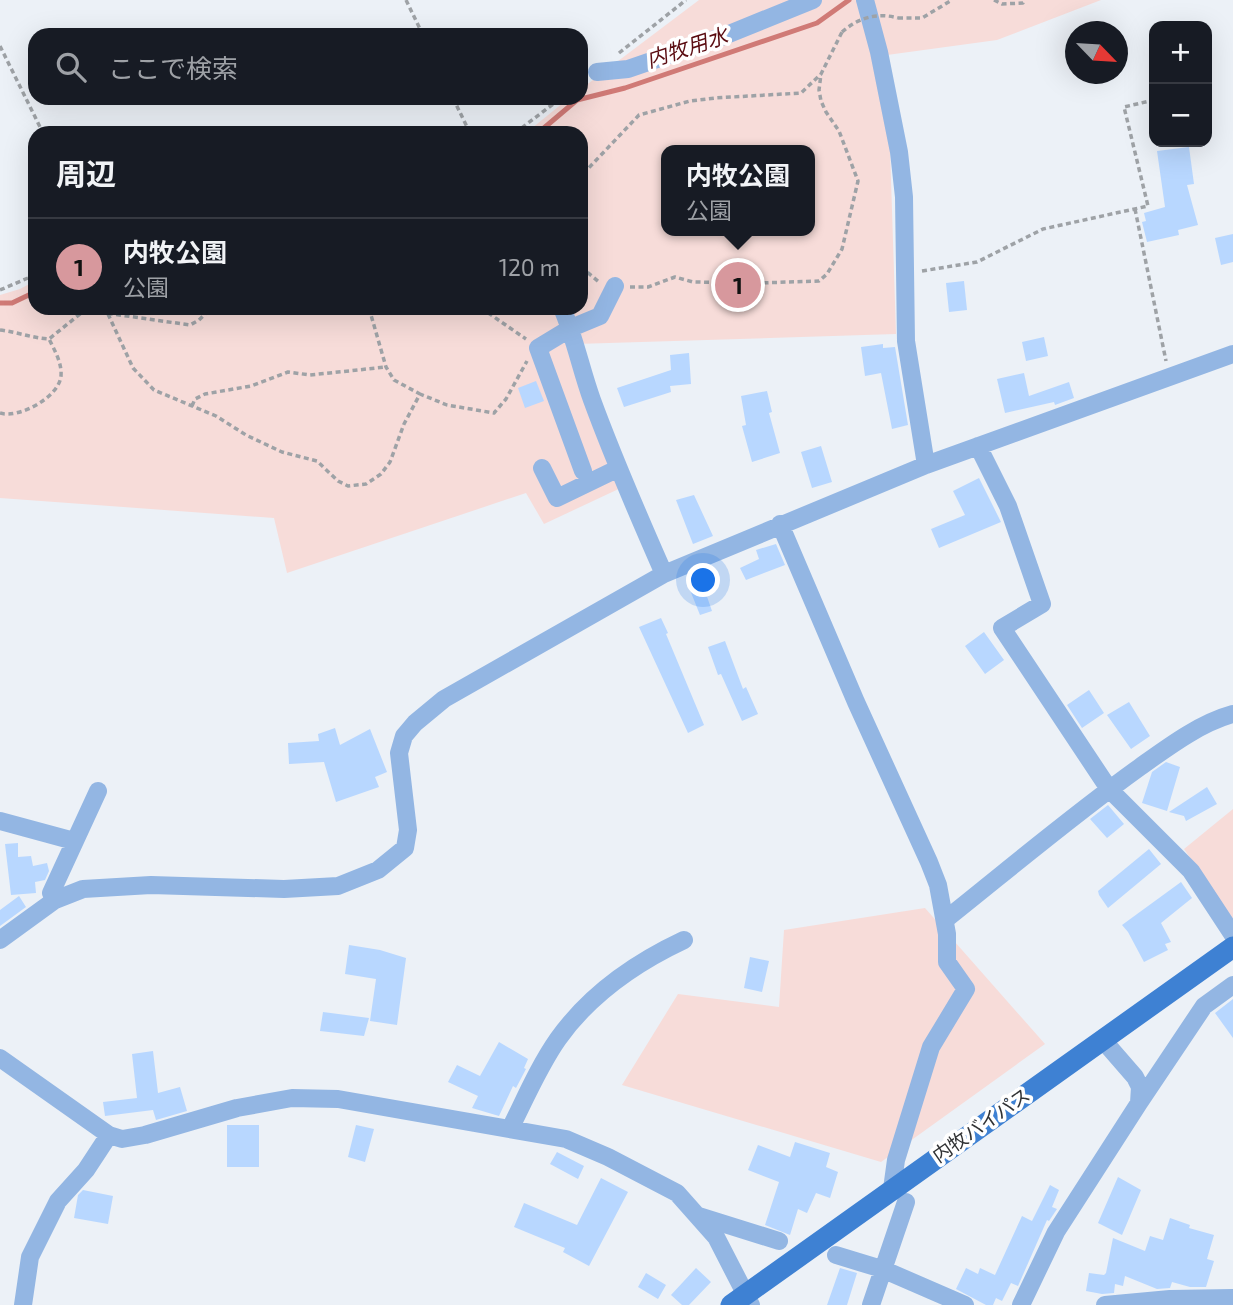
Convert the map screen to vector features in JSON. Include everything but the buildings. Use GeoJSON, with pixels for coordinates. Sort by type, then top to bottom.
{"type":"FeatureCollection","features":[{"type":"Feature","properties":{"kind":"main road","name":"内牧バイパス"},"geometry":{"type":"LineString","coordinates":[[743,1301],[899,1196],[1102,1039],[1233,947]]}},
{"type":"Feature","properties":{"kind":"street"},"geometry":{"type":"LineString","coordinates":[[597,72],[628,69],[724,36],[813,0]]}},
{"type":"Feature","properties":{"kind":"street"},"geometry":{"type":"LineString","coordinates":[[865,0],[879,52],[899,152],[904,197],[906,341],[926,465]]}},
{"type":"Feature","properties":{"kind":"street"},"geometry":{"type":"LineString","coordinates":[[583,471],[538,348],[571,328],[600,316],[615,286]]}},
{"type":"Feature","properties":{"kind":"street"},"geometry":{"type":"LineString","coordinates":[[565,315],[617,469],[664,574]]}},
{"type":"Feature","properties":{"kind":"street"},"geometry":{"type":"LineString","coordinates":[[0,940],[55,900],[83,889],[151,885],[284,889],[338,886],[378,870],[405,848],[408,830],[399,753],[404,736],[444,699],[664,574],[926,465],[1233,354]]}},
{"type":"Feature","properties":{"kind":"street"},"geometry":{"type":"LineString","coordinates":[[978,446],[1008,506],[1042,604],[1002,628],[1109,789],[1191,871],[1233,935]]}},
{"type":"Feature","properties":{"kind":"street"},"geometry":{"type":"LineString","coordinates":[[542,468],[557,498],[617,469]]}},
{"type":"Feature","properties":{"kind":"street"},"geometry":{"type":"LineString","coordinates":[[780,524],[856,702],[929,862],[938,885],[945,920],[947,962],[966,989],[931,1047],[897,1160],[899,1196],[871,1305]]}},
{"type":"Feature","properties":{"kind":"street"},"geometry":{"type":"LineString","coordinates":[[945,920],[1109,789],[1162,751],[1233,714]]}},
{"type":"Feature","properties":{"kind":"street"},"geometry":{"type":"LineString","coordinates":[[55,900],[51,893],[99,791]]}},
{"type":"Feature","properties":{"kind":"street"},"geometry":{"type":"LineString","coordinates":[[0,821],[74,841]]}},
{"type":"Feature","properties":{"kind":"street"},"geometry":{"type":"LineString","coordinates":[[510,1129],[558,1039],[581,1011],[623,974],[653,954],[684,940]]}},
{"type":"Feature","properties":{"kind":"street"},"geometry":{"type":"LineString","coordinates":[[1021,1305],[1056,1232],[1139,1103],[1204,1006],[1233,985]]}},
{"type":"Feature","properties":{"kind":"street"},"geometry":{"type":"LineString","coordinates":[[1102,1039],[1135,1077],[1140,1087],[1139,1103]]}},
{"type":"Feature","properties":{"kind":"street"},"geometry":{"type":"LineString","coordinates":[[0,1058],[109,1135],[122,1139],[145,1135],[237,1108],[292,1098],[338,1099],[566,1139],[608,1157],[677,1193],[716,1237],[743,1301]]}},
{"type":"Feature","properties":{"kind":"street"},"geometry":{"type":"LineString","coordinates":[[23,1305],[30,1257],[35,1246],[58,1201],[86,1170],[109,1135]]}},
{"type":"Feature","properties":{"kind":"street"},"geometry":{"type":"LineString","coordinates":[[699,1216],[779,1241]]}},
{"type":"Feature","properties":{"kind":"street"},"geometry":{"type":"LineString","coordinates":[[836,1255],[882,1269],[965,1305]]}},
{"type":"Feature","properties":{"kind":"street"},"geometry":{"type":"LineString","coordinates":[[1105,1305],[1170,1299],[1233,1298]]}},
{"type":"Feature","properties":{"kind":"path"},"geometry":{"type":"LineString","coordinates":[[406,0],[420,28]]}},
{"type":"Feature","properties":{"kind":"path"},"geometry":{"type":"LineString","coordinates":[[597,72],[686,0]]}},
{"type":"Feature","properties":{"kind":"path"},"geometry":{"type":"LineString","coordinates":[[588,273],[602,285],[615,286],[648,287],[675,276],[693,282],[819,281],[827,274],[842,249],[858,181],[839,131],[821,101],[821,74],[842,32],[850,24],[865,17],[922,18],[952,0]]}},
{"type":"Feature","properties":{"kind":"path"},"geometry":{"type":"LineString","coordinates":[[994,0],[1002,5],[1023,3],[1024,0]]}},
{"type":"Feature","properties":{"kind":"path"},"geometry":{"type":"LineString","coordinates":[[0,46],[28,103]]}},
{"type":"Feature","properties":{"kind":"path"},"geometry":{"type":"LineString","coordinates":[[588,169],[639,115],[690,101],[800,93],[821,74]]}},
{"type":"Feature","properties":{"kind":"path"},"geometry":{"type":"LineString","coordinates":[[904,275],[977,262],[1042,229],[1148,206],[1124,107],[1149,101]]}},
{"type":"Feature","properties":{"kind":"path"},"geometry":{"type":"LineString","coordinates":[[29,105],[40,126]]}},
{"type":"Feature","properties":{"kind":"path"},"geometry":{"type":"LineString","coordinates":[[456,105],[467,126]]}},
{"type":"Feature","properties":{"kind":"path"},"geometry":{"type":"LineString","coordinates":[[525,126],[552,105]]}},
{"type":"Feature","properties":{"kind":"path"},"geometry":{"type":"LineString","coordinates":[[1135,209],[1169,377]]}},
{"type":"Feature","properties":{"kind":"path"},"geometry":{"type":"LineString","coordinates":[[0,290],[28,278]]}},
{"type":"Feature","properties":{"kind":"path"},"geometry":{"type":"LineString","coordinates":[[0,330],[27,337],[50,339],[79,315]]}},
{"type":"Feature","properties":{"kind":"path"},"geometry":{"type":"LineString","coordinates":[[108,315],[133,368],[155,390],[216,416],[246,435],[282,452],[317,461],[338,481],[348,486],[366,484],[381,474],[390,462],[404,424],[420,394]]}},
{"type":"Feature","properties":{"kind":"path"},"geometry":{"type":"LineString","coordinates":[[115,315],[190,325],[204,315]]}},
{"type":"Feature","properties":{"kind":"path"},"geometry":{"type":"LineString","coordinates":[[371,315],[386,367],[394,380],[447,405],[494,413],[506,399],[522,367],[538,348],[491,315]]}},
{"type":"Feature","properties":{"kind":"path"},"geometry":{"type":"LineString","coordinates":[[0,413],[16,415],[55,392],[61,380],[61,365],[50,339]]}},
{"type":"Feature","properties":{"kind":"path"},"geometry":{"type":"LineString","coordinates":[[191,407],[195,399],[205,394],[251,386],[288,372],[310,375],[386,367]]}},
{"type":"Feature","properties":{"kind":"shaded area"},"geometry":{"type":"Polygon","coordinates":[[[699,0],[1101,0],[997,40],[887,55],[896,334],[576,344],[625,486],[544,524],[526,493],[287,573],[274,518],[0,498],[0,295],[28,285],[28,315],[588,315],[588,126],[535,126],[560,105],[588,105],[588,84],[699,0]]]}},
{"type":"Feature","properties":{"kind":"shaded area"},"geometry":{"type":"Polygon","coordinates":[[[1233,809],[1233,919],[1184,849],[1233,809]]]}},
{"type":"Feature","properties":{"kind":"shaded area"},"geometry":{"type":"Polygon","coordinates":[[[925,908],[1045,1044],[881,1162],[622,1085],[678,994],[779,1007],[784,930],[925,908]]]}},
{"type":"Feature","properties":{"kind":"waterway","name":"内牧用水"},"geometry":{"type":"LineString","coordinates":[[588,97],[625,88],[817,23],[849,0]]}},
{"type":"Feature","properties":{"kind":"waterway","name":"内牧用水"},"geometry":{"type":"LineString","coordinates":[[546,126],[571,105]]}},
{"type":"Feature","properties":{"kind":"waterway","name":"内牧用水"},"geometry":{"type":"LineString","coordinates":[[0,303],[12,303],[28,295]]}},
{"type":"Feature","properties":{"kind":"place","name":"内牧公園"},"geometry":{"type":"Point","coordinates":[738,285]}}]}
